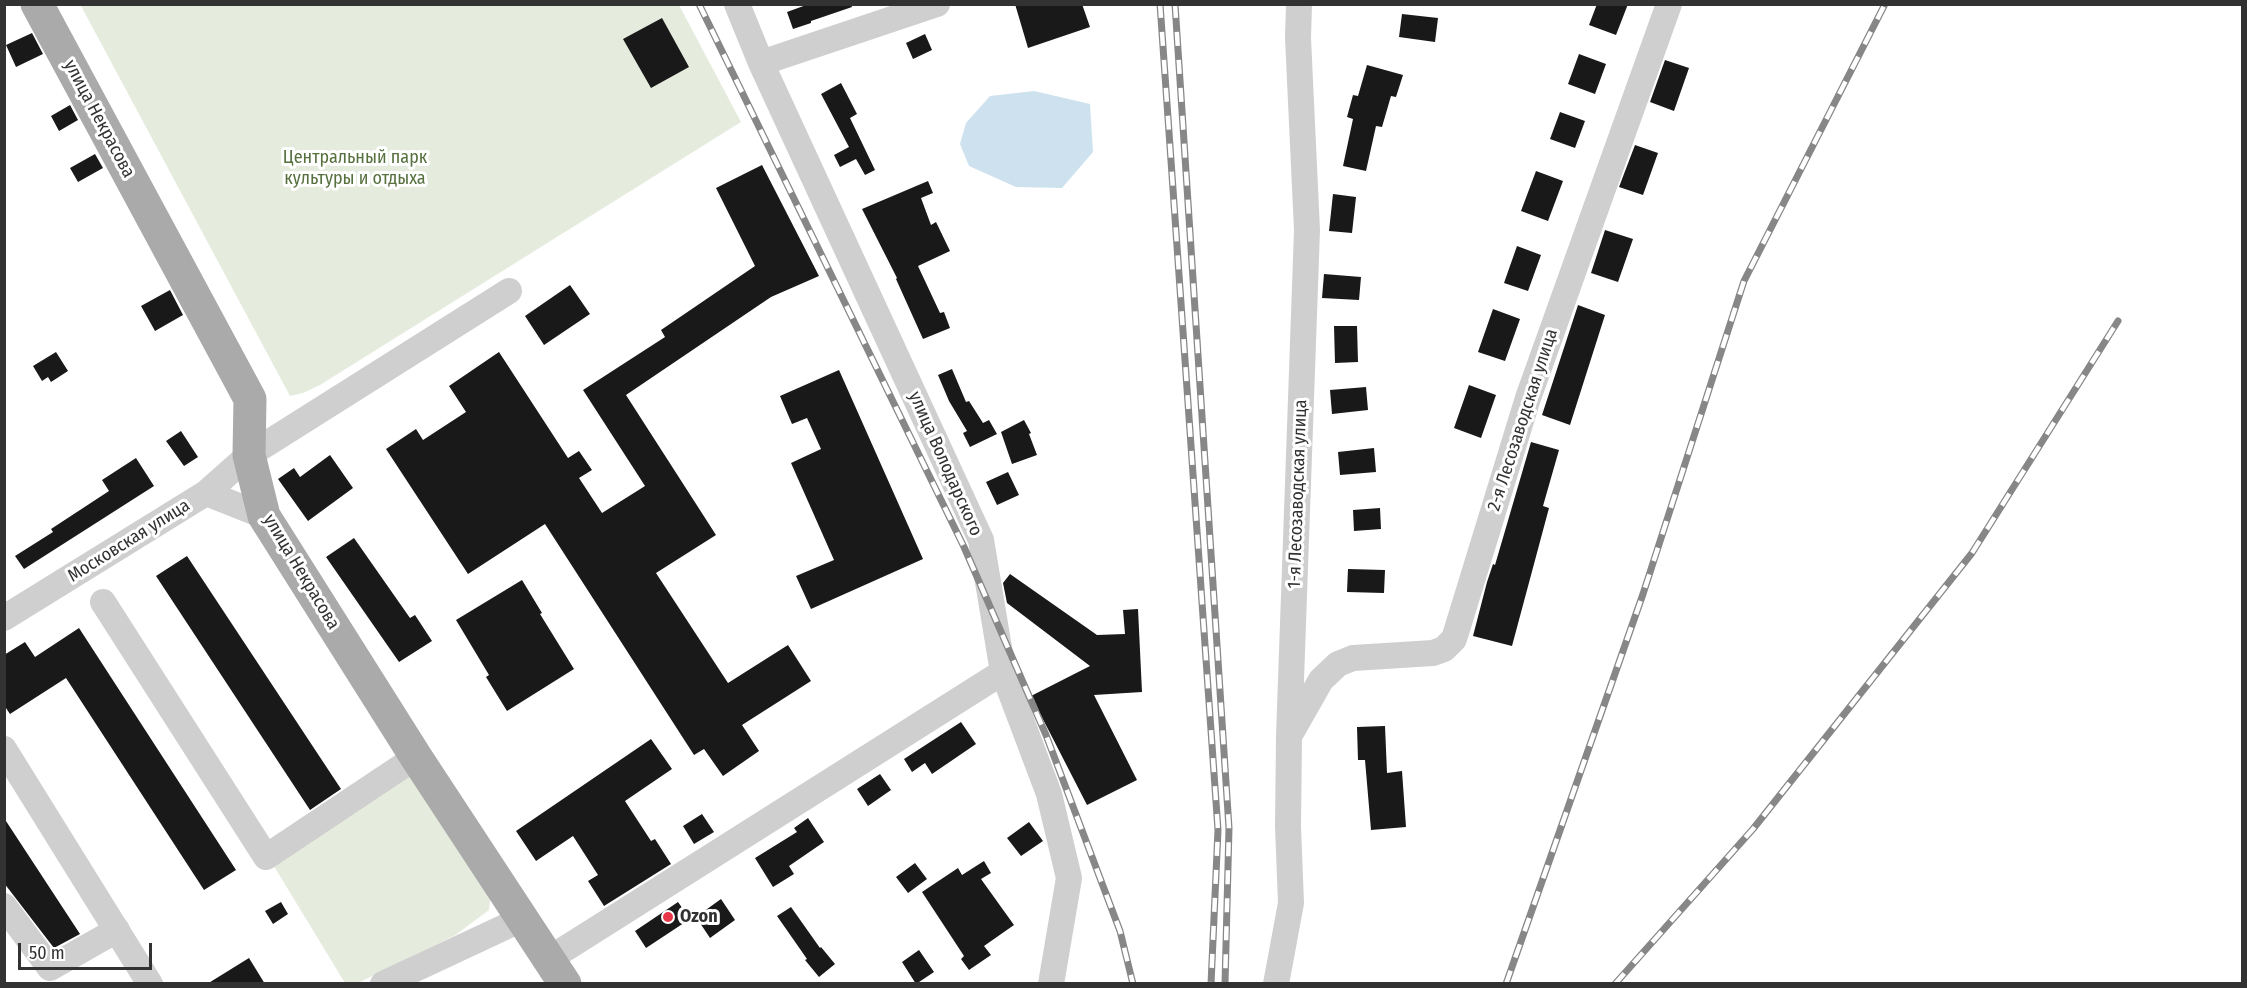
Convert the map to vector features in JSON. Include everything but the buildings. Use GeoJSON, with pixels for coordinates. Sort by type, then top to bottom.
{"type":"FeatureCollection","features":[{"type":"Feature","properties":{"kind":"main road","name":"улица Некрасова"},"geometry":{"type":"LineString","coordinates":[[38,4],[250,399],[249,455],[264,516],[416,757],[557,971]]}},
{"type":"Feature","properties":{"kind":"street","name":"улица Володарского"},"geometry":{"type":"LineString","coordinates":[[737,4],[761,63],[981,540],[1003,672],[1049,794],[1070,878],[1052,984]]}},
{"type":"Feature","properties":{"kind":"street"},"geometry":{"type":"LineString","coordinates":[[761,63],[937,4]]}},
{"type":"Feature","properties":{"kind":"street","name":"1-я Лесозаводская улица"},"geometry":{"type":"LineString","coordinates":[[1276,984],[1291,903],[1288,827],[1289,736],[1307,230],[1298,38],[1299,4]]}},
{"type":"Feature","properties":{"kind":"street","name":"2-я Лесозаводская улица"},"geometry":{"type":"LineString","coordinates":[[1289,736],[1321,680],[1338,664],[1353,658],[1433,653],[1444,649],[1454,639],[1528,398],[1669,4]]}},
{"type":"Feature","properties":{"kind":"street","name":"Московская улица"},"geometry":{"type":"LineString","coordinates":[[4,618],[206,493],[249,455],[509,291]]}},
{"type":"Feature","properties":{"kind":"street"},"geometry":{"type":"LineString","coordinates":[[206,493],[264,516]]}},
{"type":"Feature","properties":{"kind":"street"},"geometry":{"type":"LineString","coordinates":[[103,602],[266,857],[416,757]]}},
{"type":"Feature","properties":{"kind":"street"},"geometry":{"type":"LineString","coordinates":[[557,971],[1003,672]]}},
{"type":"Feature","properties":{"kind":"street"},"geometry":{"type":"LineString","coordinates":[[4,748],[150,984]]}},
{"type":"Feature","properties":{"kind":"street"},"geometry":{"type":"LineString","coordinates":[[4,906],[50,968],[117,930]]}},
{"type":"Feature","properties":{"kind":"street"},"geometry":{"type":"LineString","coordinates":[[383,984],[522,919]]}},
{"type":"Feature","properties":{"kind":"green space","name":"Центральный парк культуры и отдыха"},"geometry":{"type":"Polygon","coordinates":[[[80,4],[679,5],[741,122],[320,385],[290,396],[80,4]]]}},
{"type":"Feature","properties":{"kind":"green space"},"geometry":{"type":"Polygon","coordinates":[[[421,769],[491,892],[489,910],[454,936],[358,983],[345,983],[272,863],[421,769]]]}},
{"type":"Feature","properties":{"kind":"water"},"geometry":{"type":"Polygon","coordinates":[[[1034,91],[1090,104],[1093,152],[1062,188],[1016,187],[969,166],[960,144],[966,123],[990,96],[1034,91]]]}},
{"type":"Feature","properties":{"kind":"railway"},"geometry":{"type":"LineString","coordinates":[[699,4],[964,547],[1046,735],[1120,931],[1133,984]]}},
{"type":"Feature","properties":{"kind":"railway"},"geometry":{"type":"LineString","coordinates":[[1160,4],[1218,830],[1211,984]]}},
{"type":"Feature","properties":{"kind":"railway"},"geometry":{"type":"LineString","coordinates":[[1175,4],[1229,828],[1225,984]]}},
{"type":"Feature","properties":{"kind":"railway"},"geometry":{"type":"LineString","coordinates":[[1506,984],[1643,594],[1744,281],[1885,4]]}},
{"type":"Feature","properties":{"kind":"railway"},"geometry":{"type":"LineString","coordinates":[[1615,984],[1753,829],[1972,553],[2118,321]]}},
{"type":"Feature","properties":{"kind":"place","name":"Ozon"},"geometry":{"type":"Point","coordinates":[668,917]}}]}
